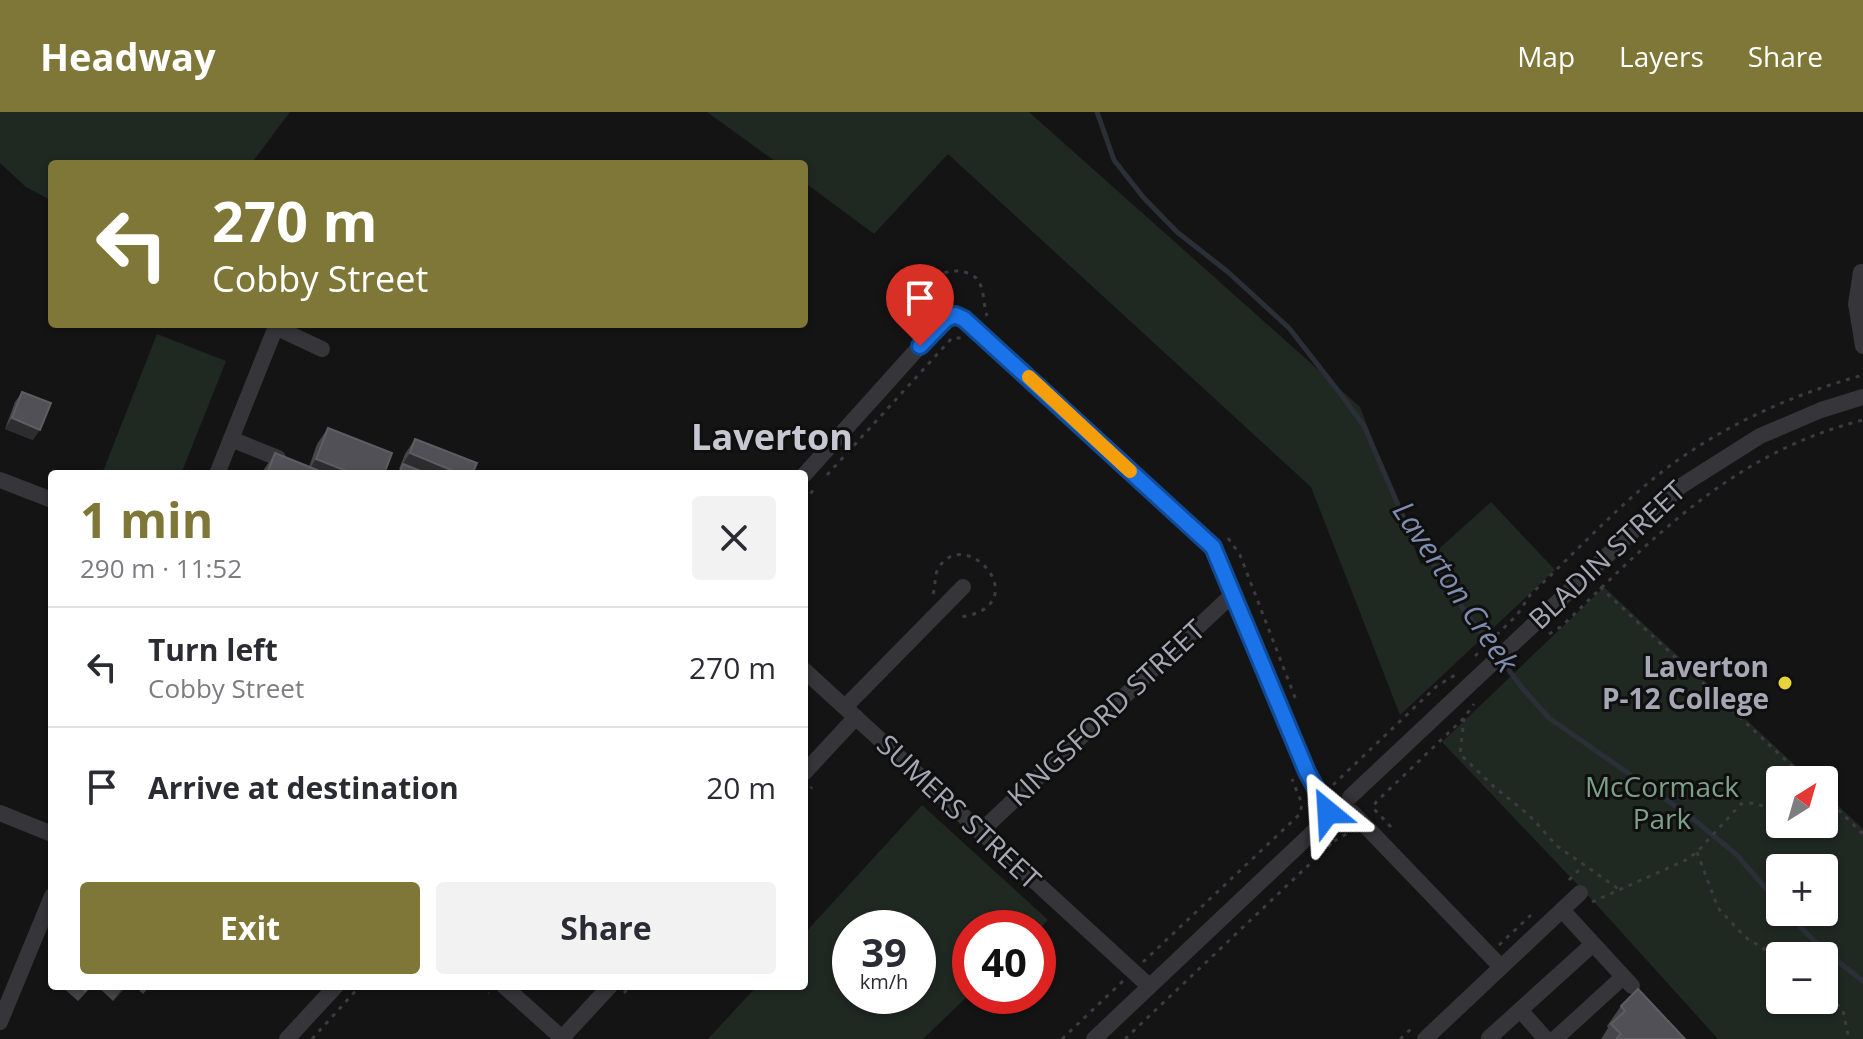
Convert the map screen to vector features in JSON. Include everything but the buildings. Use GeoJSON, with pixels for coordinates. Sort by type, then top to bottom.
{"type":"FeatureCollection","features":[{"type":"Feature","properties":{"kind":"street"},"geometry":{"type":"LineString","coordinates":[[1861,272],[1856,304],[1863,346]]}},
{"type":"Feature","properties":{"kind":"street"},"geometry":{"type":"LineString","coordinates":[[808,471],[955,308],[1213,547],[1307,772],[1318,792],[1329,800],[1342,820],[1351,805]]}},
{"type":"Feature","properties":{"kind":"street"},"geometry":{"type":"LineString","coordinates":[[219,470],[275,328]]}},
{"type":"Feature","properties":{"kind":"street"},"geometry":{"type":"LineString","coordinates":[[282,328],[322,349]]}},
{"type":"Feature","properties":{"kind":"street","name":"BLADIN STREET"},"geometry":{"type":"LineString","coordinates":[[1351,805],[1452,700],[1681,486],[1736,448],[1792,421],[1863,397]]}},
{"type":"Feature","properties":{"kind":"street"},"geometry":{"type":"LineString","coordinates":[[231,439],[278,458]]}},
{"type":"Feature","properties":{"kind":"street"},"geometry":{"type":"LineString","coordinates":[[0,480],[48,498]]}},
{"type":"Feature","properties":{"kind":"street"},"geometry":{"type":"LineString","coordinates":[[808,768],[850,712],[963,587]]}},
{"type":"Feature","properties":{"kind":"street","name":"KINGSFORD STREET"},"geometry":{"type":"LineString","coordinates":[[980,832],[1233,594]]}},
{"type":"Feature","properties":{"kind":"street","name":"SUMERS STREET"},"geometry":{"type":"LineString","coordinates":[[808,674],[1149,986]]}},
{"type":"Feature","properties":{"kind":"street"},"geometry":{"type":"LineString","coordinates":[[1094,1039],[1338,793],[1501,967]]}},
{"type":"Feature","properties":{"kind":"street"},"geometry":{"type":"LineString","coordinates":[[0,813],[48,832]]}},
{"type":"Feature","properties":{"kind":"street"},"geometry":{"type":"LineString","coordinates":[[1425,1039],[1580,893]]}},
{"type":"Feature","properties":{"kind":"street"},"geometry":{"type":"LineString","coordinates":[[0,1022],[48,906]]}},
{"type":"Feature","properties":{"kind":"street"},"geometry":{"type":"LineString","coordinates":[[1555,1039],[1628,982],[1562,910]]}},
{"type":"Feature","properties":{"kind":"street"},"geometry":{"type":"LineString","coordinates":[[1491,1039],[1593,944]]}},
{"type":"Feature","properties":{"kind":"street"},"geometry":{"type":"LineString","coordinates":[[287,1039],[332,990]]}},
{"type":"Feature","properties":{"kind":"street"},"geometry":{"type":"LineString","coordinates":[[509,990],[563,1038],[606,990]]}},
{"type":"Feature","properties":{"kind":"street"},"geometry":{"type":"LineString","coordinates":[[1520,1010],[1546,1039]]}},
{"type":"Feature","properties":{"kind":"path"},"geometry":{"type":"LineString","coordinates":[[920,326],[925,316],[928,290],[933,282],[947,272],[956,271],[968,273],[977,279],[982,290],[985,315],[996,325]]}},
{"type":"Feature","properties":{"kind":"path"},"geometry":{"type":"LineString","coordinates":[[808,497],[952,338],[964,338]]}},
{"type":"Feature","properties":{"kind":"path"},"geometry":{"type":"LineString","coordinates":[[1549,634],[1562,626],[1700,498],[1757,460],[1797,441],[1863,420]]}},
{"type":"Feature","properties":{"kind":"path"},"geometry":{"type":"LineString","coordinates":[[1222,533],[1240,555],[1300,713]]}},
{"type":"Feature","properties":{"kind":"path"},"geometry":{"type":"LineString","coordinates":[[1586,573],[1792,766]]}},
{"type":"Feature","properties":{"kind":"path"},"geometry":{"type":"LineString","coordinates":[[1475,656],[1522,607]]}},
{"type":"Feature","properties":{"kind":"path"},"geometry":{"type":"LineString","coordinates":[[1329,800],[1333,785],[1437,686],[1464,666]]}},
{"type":"Feature","properties":{"kind":"path"},"geometry":{"type":"LineString","coordinates":[[1373,808],[1465,717],[1460,754],[1529,815],[1557,846],[1620,890]]}},
{"type":"Feature","properties":{"kind":"path"},"geometry":{"type":"LineString","coordinates":[[1062,1039],[1300,814],[1302,804],[1288,770]]}},
{"type":"Feature","properties":{"kind":"path"},"geometry":{"type":"LineString","coordinates":[[1706,842],[1736,807],[1746,802],[1766,807]]}},
{"type":"Feature","properties":{"kind":"path"},"geometry":{"type":"LineString","coordinates":[[1838,812],[1863,834]]}},
{"type":"Feature","properties":{"kind":"path"},"geometry":{"type":"LineString","coordinates":[[1125,1039],[1334,841]]}},
{"type":"Feature","properties":{"kind":"path"},"geometry":{"type":"LineString","coordinates":[[1697,852],[1718,908],[1745,937],[1766,950]]}},
{"type":"Feature","properties":{"kind":"path"},"geometry":{"type":"LineString","coordinates":[[312,1039],[356,990]]}},
{"type":"Feature","properties":{"kind":"path"},"geometry":{"type":"LineString","coordinates":[[1838,1005],[1843,1011],[1849,1039]]}},
{"type":"Feature","properties":{"kind":"green space"},"geometry":{"type":"Polygon","coordinates":[[[0,112],[290,112],[254,160],[48,160],[48,199],[26,187],[0,163],[0,112]]]}},
{"type":"Feature","properties":{"kind":"green space"},"geometry":{"type":"Polygon","coordinates":[[[707,112],[1029,112],[1360,407],[1421,565],[1491,502],[1555,570],[1400,715],[1311,487],[948,154],[874,234],[808,185],[808,160],[773,160],[707,112]]]}},
{"type":"Feature","properties":{"kind":"green space"},"geometry":{"type":"Polygon","coordinates":[[[157,334],[226,361],[183,470],[104,470],[157,334]]]}},
{"type":"Feature","properties":{"kind":"green space","name":"McCormack Park"},"geometry":{"type":"Polygon","coordinates":[[[1604,587],[1796,766],[1766,766],[1766,838],[1838,838],[1838,805],[1863,829],[1863,1039],[1718,1039],[1595,903],[1442,742],[1604,587]]]}},
{"type":"Feature","properties":{"kind":"green space"},"geometry":{"type":"Polygon","coordinates":[[[922,805],[1037,910],[952,910],[952,1011],[923,1039],[708,1039],[753,990],[808,990],[808,930],[922,805]]]}},
{"type":"Feature","properties":{"kind":"waterway","name":"Laverton Creek"},"geometry":{"type":"LineString","coordinates":[[1097,112],[1114,160],[1143,197],[1177,232],[1228,272],[1289,328],[1339,392],[1364,426],[1405,521],[1466,613],[1523,689],[1549,718],[1691,817],[1737,855],[1766,889]]}},
{"type":"Feature","properties":{"kind":"waterway","name":"Laverton Creek"},"geometry":{"type":"LineString","coordinates":[[1800,926],[1822,949],[1863,981]]}},
{"type":"Feature","properties":{"kind":"slow traffic"},"geometry":{"type":"LineString","coordinates":[[1029,377],[1130,471]]}},
{"type":"Feature","properties":{"kind":"place","name":"Laverton P-12 College"},"geometry":{"type":"Point","coordinates":[1785,683]}},
{"type":"Feature","properties":{"kind":"district","name":"Laverton"},"geometry":{"type":"Point","coordinates":[772,437]}},
{"type":"Feature","properties":{"kind":"route"},"geometry":{"type":"LineString","coordinates":[[920,346],[946,319],[955,315],[964,319],[1213,547],[1307,772],[1318,792],[1328,799],[1328,812]]}}]}
